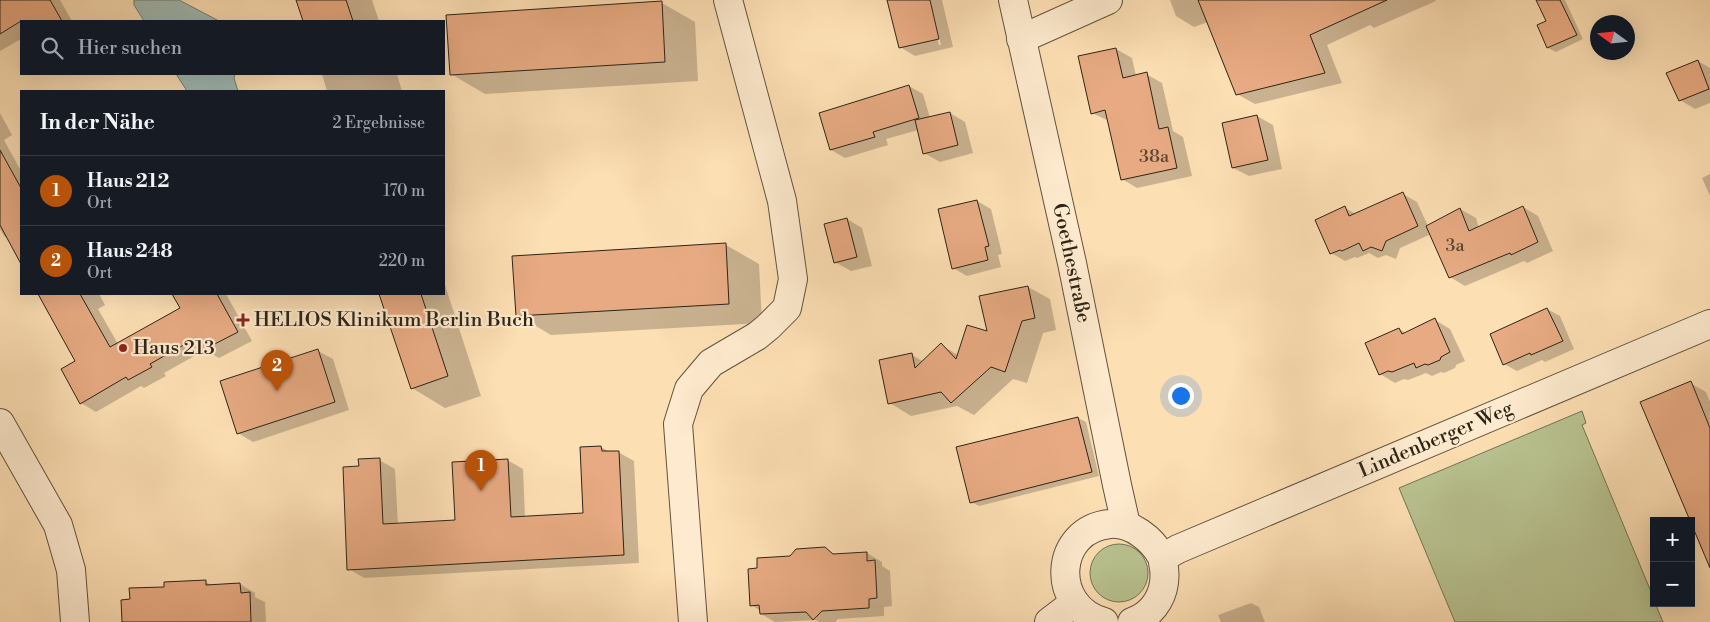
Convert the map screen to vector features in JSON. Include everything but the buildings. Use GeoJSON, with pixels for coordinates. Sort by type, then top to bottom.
{"type":"FeatureCollection","features":[{"type":"Feature","properties":{"kind":"street"},"geometry":{"type":"LineString","coordinates":[[693,622],[678,424],[689,389],[711,363],[768,327],[787,308],[793,279],[782,200],[728,0]]}},
{"type":"Feature","properties":{"kind":"street","name":"Goethestraße"},"geometry":{"type":"LineString","coordinates":[[1013,0],[1072,263],[1126,526]]}},
{"type":"Feature","properties":{"kind":"street"},"geometry":{"type":"LineString","coordinates":[[1021,39],[1108,0]]}},
{"type":"Feature","properties":{"kind":"street","name":"Lindenberger Weg"},"geometry":{"type":"LineString","coordinates":[[1162,558],[1178,549],[1710,324]]}},
{"type":"Feature","properties":{"kind":"street"},"geometry":{"type":"LineString","coordinates":[[0,423],[58,525],[71,570],[75,622]]}},
{"type":"Feature","properties":{"kind":"street"},"geometry":{"type":"LineString","coordinates":[[1104,622],[1081,610],[1074,603],[1064,579],[1070,551],[1077,540],[1085,532],[1096,527],[1111,524],[1126,526],[1145,536],[1162,558],[1165,578],[1164,587],[1154,613],[1132,622]]}},
{"type":"Feature","properties":{"kind":"street"},"geometry":{"type":"LineString","coordinates":[[1049,622],[1074,603]]}},
{"type":"Feature","properties":{"kind":"green space"},"geometry":{"type":"Polygon","coordinates":[[[1582,411],[1586,423],[1582,425],[1650,589],[1650,607],[1657,607],[1663,622],[1455,622],[1399,488],[1582,411]]]}},
{"type":"Feature","properties":{"kind":"green space"},"geometry":{"type":"Polygon","coordinates":[[[1119,544],[1130,546],[1140,552],[1146,562],[1148,573],[1146,584],[1140,594],[1130,600],[1119,602],[1108,600],[1098,594],[1092,584],[1090,573],[1092,562],[1098,552],[1108,546],[1119,544]]]}},
{"type":"Feature","properties":{"kind":"water"},"geometry":{"type":"Polygon","coordinates":[[[134,0],[179,0],[217,20],[143,20],[134,5],[134,0]]]}},
{"type":"Feature","properties":{"kind":"water"},"geometry":{"type":"Polygon","coordinates":[[[177,75],[235,75],[238,90],[186,90],[177,75]]]}},
{"type":"Feature","properties":{"kind":"place","name":"HELIOS Klinikum Berlin Buch"},"geometry":{"type":"Point","coordinates":[243,320]}},
{"type":"Feature","properties":{"kind":"place","name":"Haus 213"},"geometry":{"type":"Point","coordinates":[123,348]}},
{"type":"Feature","properties":{"kind":"place","name":"Haus 248"},"geometry":{"type":"Point","coordinates":[277,391]}},
{"type":"Feature","properties":{"kind":"place","name":"Haus 212"},"geometry":{"type":"Point","coordinates":[481,491]}}]}
